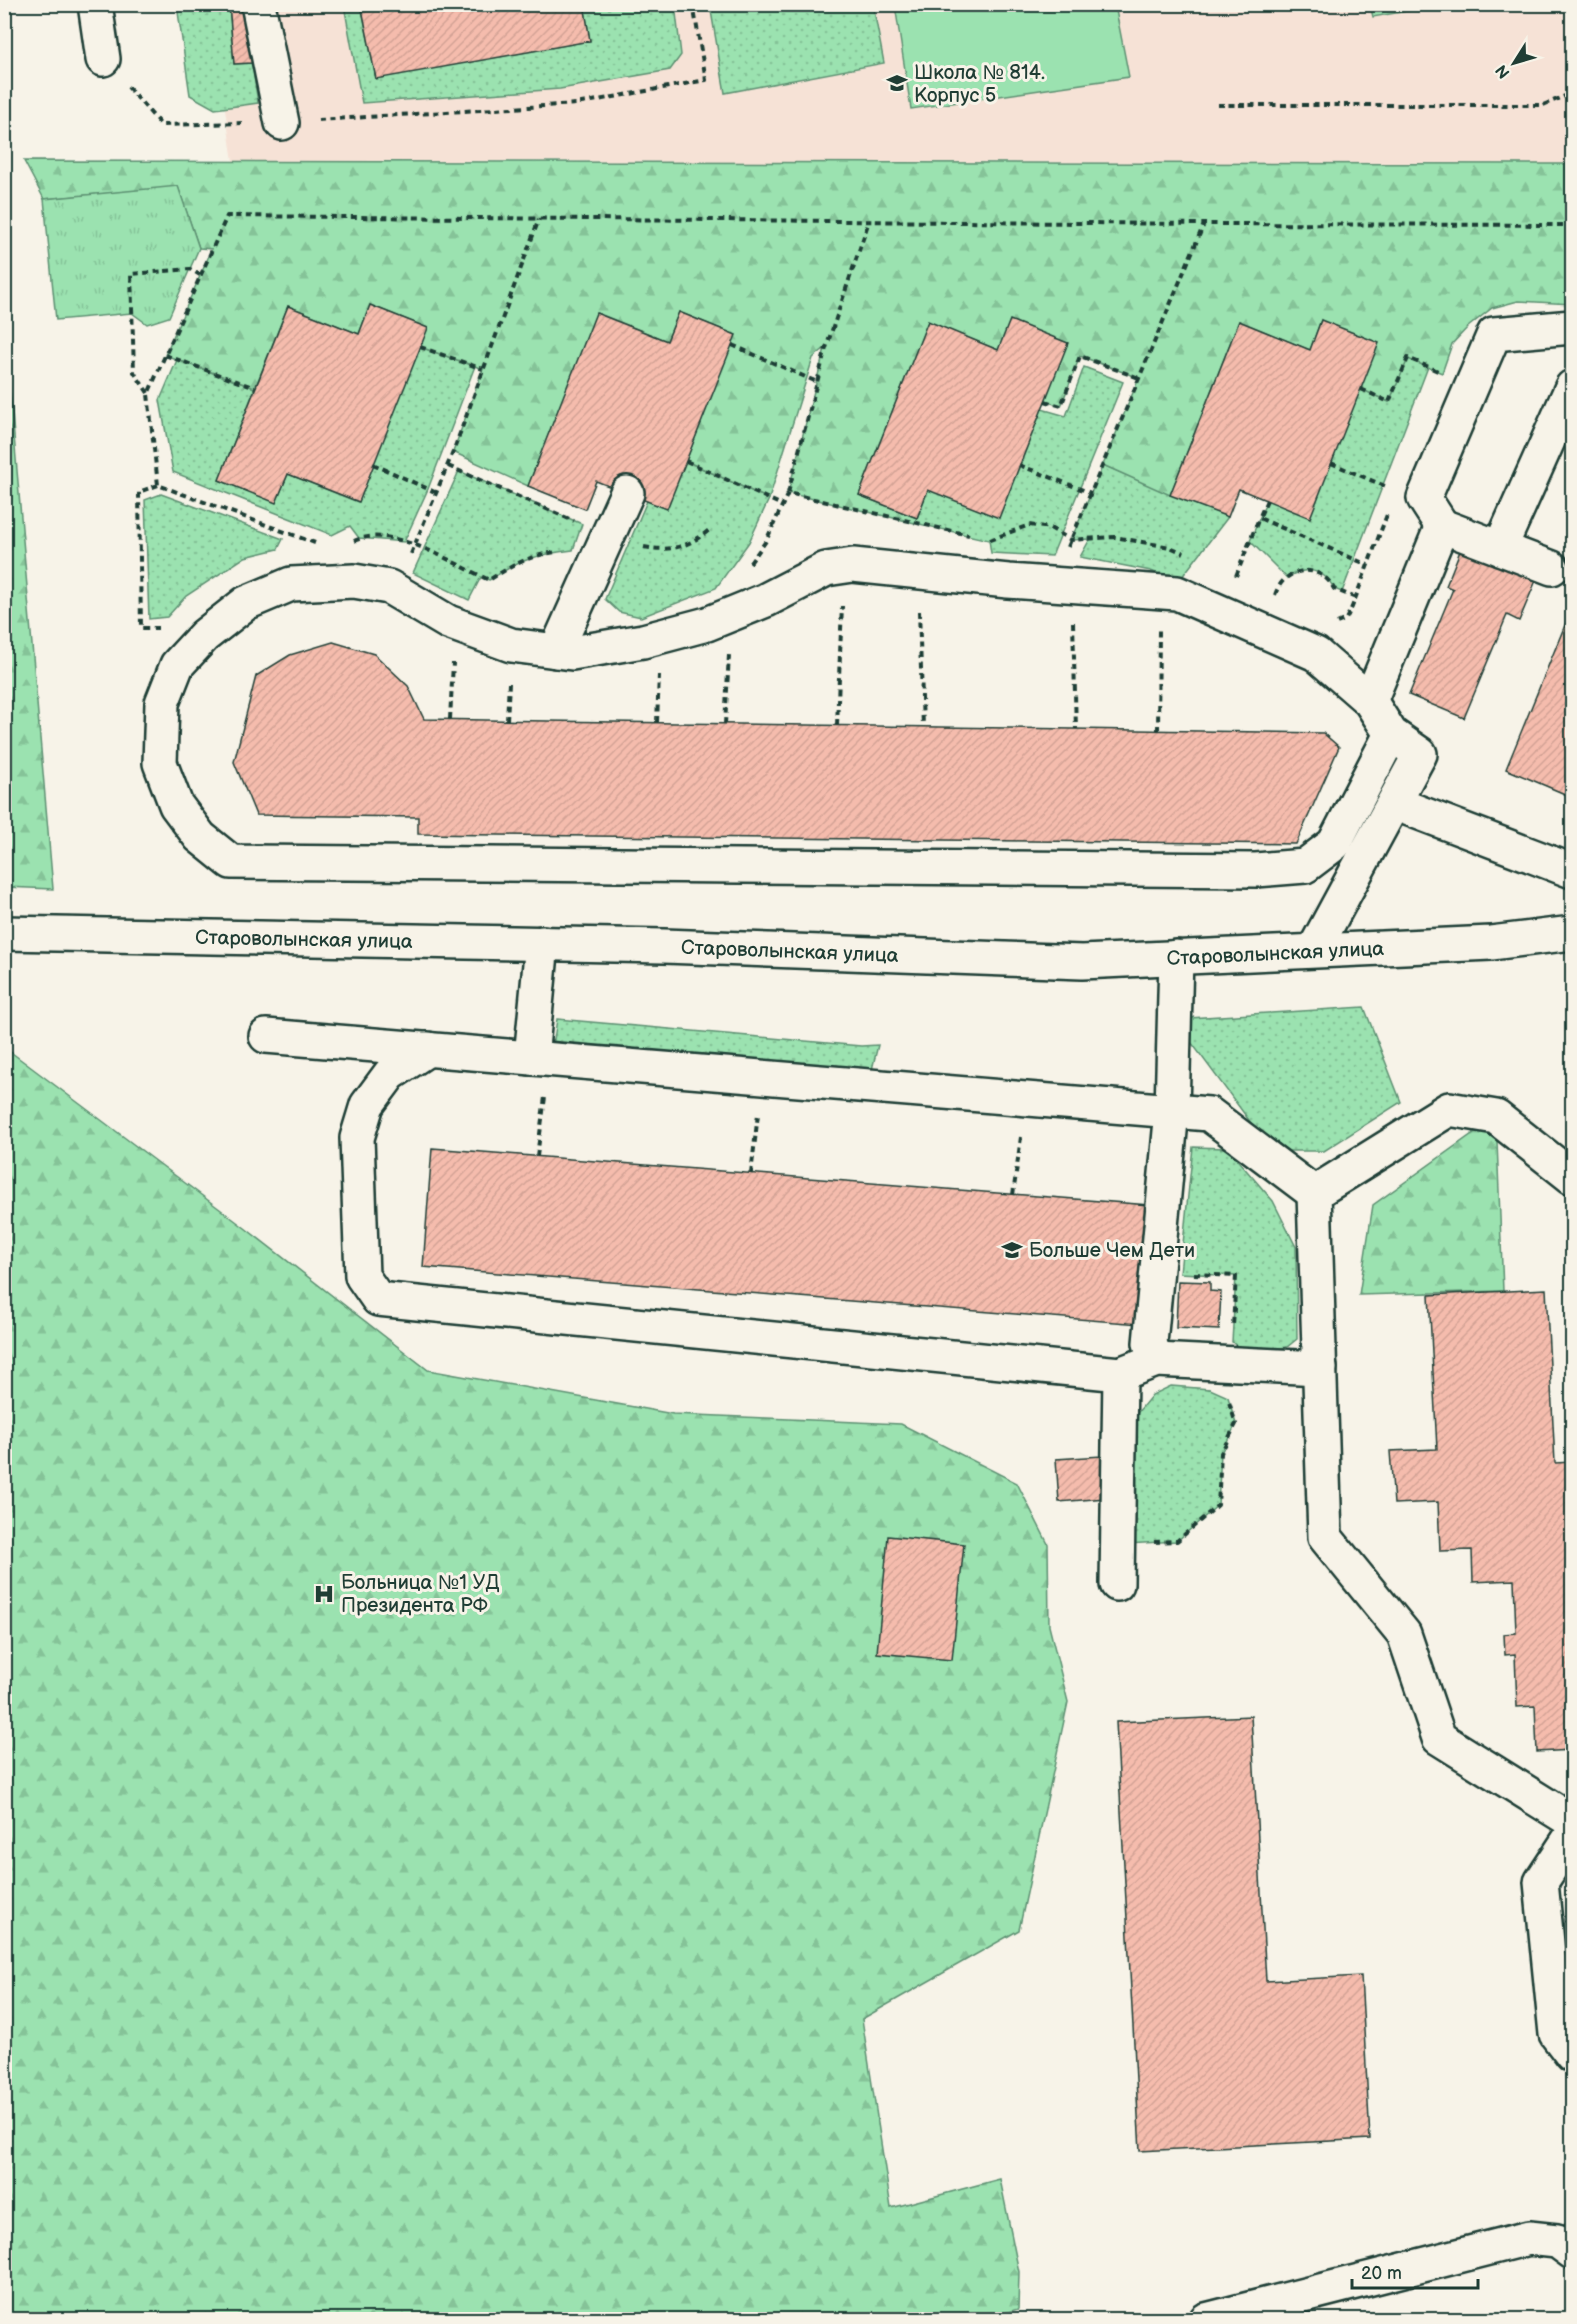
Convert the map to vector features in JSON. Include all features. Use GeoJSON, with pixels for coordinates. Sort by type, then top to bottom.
{"type":"FeatureCollection","features":[{"type":"Feature","properties":{"kind":"street"},"geometry":{"type":"LineString","coordinates":[[95,4],[103,59]]}},
{"type":"Feature","properties":{"kind":"street"},"geometry":{"type":"LineString","coordinates":[[258,4],[282,123]]}},
{"type":"Feature","properties":{"kind":"street"},"geometry":{"type":"LineString","coordinates":[[1552,568],[1443,526],[1424,498],[1494,334],[1572,327]]}},
{"type":"Feature","properties":{"kind":"street"},"geometry":{"type":"LineString","coordinates":[[1500,548],[1572,387]]}},
{"type":"Feature","properties":{"kind":"street"},"geometry":{"type":"LineString","coordinates":[[556,651],[627,493]]}},
{"type":"Feature","properties":{"kind":"street"},"geometry":{"type":"LineString","coordinates":[[1370,701],[1443,526]]}},
{"type":"Feature","properties":{"kind":"street"},"geometry":{"type":"LineString","coordinates":[[1314,950],[1420,754],[1390,734],[1370,701],[1316,654],[1177,593],[1008,581],[853,565],[826,569],[766,600],[707,624],[643,641],[572,653],[511,645],[448,622],[389,587],[354,581],[291,584],[246,603],[204,636],[177,665],[162,703],[160,763],[176,805],[200,837],[231,861],[1256,870],[1305,866],[1334,844],[1390,734]]}},
{"type":"Feature","properties":{"kind":"street"},"geometry":{"type":"LineString","coordinates":[[1394,803],[1572,871]]}},
{"type":"Feature","properties":{"kind":"street","name":"Староволынская улица"},"geometry":{"type":"LineString","coordinates":[[4,933],[542,943],[1082,962],[1491,943],[1572,933]]}},
{"type":"Feature","properties":{"kind":"street"},"geometry":{"type":"LineString","coordinates":[[531,1058],[542,943]]}},
{"type":"Feature","properties":{"kind":"street"},"geometry":{"type":"LineString","coordinates":[[1156,1360],[1150,1343],[1172,1110],[1176,957]]}},
{"type":"Feature","properties":{"kind":"street"},"geometry":{"type":"LineString","coordinates":[[266,1036],[1209,1114],[1314,1193]]}},
{"type":"Feature","properties":{"kind":"street"},"geometry":{"type":"LineString","coordinates":[[428,1049],[390,1074],[367,1105],[357,1138],[362,1276],[378,1299],[1120,1374],[1156,1360],[1320,1368]]}},
{"type":"Feature","properties":{"kind":"street"},"geometry":{"type":"LineString","coordinates":[[1314,1193],[1449,1109],[1496,1117],[1572,1177]]}},
{"type":"Feature","properties":{"kind":"street"},"geometry":{"type":"LineString","coordinates":[[1314,1193],[1325,1537],[1404,1634],[1439,1738],[1572,1821]]}},
{"type":"Feature","properties":{"kind":"street"},"geometry":{"type":"LineString","coordinates":[[1117,1584],[1120,1374]]}},
{"type":"Feature","properties":{"kind":"street"},"geometry":{"type":"LineString","coordinates":[[1572,1835],[1541,1882],[1556,2034],[1572,2055]]}},
{"type":"Feature","properties":{"kind":"street"},"geometry":{"type":"LineString","coordinates":[[1206,2319],[1529,2238],[1557,2241],[1572,2252]]}},
{"type":"Feature","properties":{"kind":"path"},"geometry":{"type":"LineString","coordinates":[[103,59],[161,125],[282,123],[576,104],[706,80],[693,4]]}},
{"type":"Feature","properties":{"kind":"path"},"geometry":{"type":"LineString","coordinates":[[1218,105],[1543,105],[1572,93]]}},
{"type":"Feature","properties":{"kind":"path"},"geometry":{"type":"LineString","coordinates":[[148,394],[227,216],[1572,225]]}},
{"type":"Feature","properties":{"kind":"path"},"geometry":{"type":"LineString","coordinates":[[408,561],[448,465],[539,219]]}},
{"type":"Feature","properties":{"kind":"path"},"geometry":{"type":"LineString","coordinates":[[788,493],[817,382],[869,221]]}},
{"type":"Feature","properties":{"kind":"path"},"geometry":{"type":"LineString","coordinates":[[1065,556],[1204,224]]}},
{"type":"Feature","properties":{"kind":"path"},"geometry":{"type":"LineString","coordinates":[[158,485],[148,394],[134,372],[131,274],[190,269],[200,275]]}},
{"type":"Feature","properties":{"kind":"path"},"geometry":{"type":"LineString","coordinates":[[732,345],[817,382]]}},
{"type":"Feature","properties":{"kind":"path"},"geometry":{"type":"LineString","coordinates":[[420,347],[483,369]]}},
{"type":"Feature","properties":{"kind":"path"},"geometry":{"type":"LineString","coordinates":[[165,355],[255,388]]}},
{"type":"Feature","properties":{"kind":"path"},"geometry":{"type":"LineString","coordinates":[[1045,401],[1061,406],[1080,356],[1139,378]]}},
{"type":"Feature","properties":{"kind":"path"},"geometry":{"type":"LineString","coordinates":[[1361,389],[1389,402],[1408,358],[1442,373],[1445,363]]}},
{"type":"Feature","properties":{"kind":"path"},"geometry":{"type":"LineString","coordinates":[[686,461],[782,506]]}},
{"type":"Feature","properties":{"kind":"path"},"geometry":{"type":"LineString","coordinates":[[1331,463],[1390,488]]}},
{"type":"Feature","properties":{"kind":"path"},"geometry":{"type":"LineString","coordinates":[[374,464],[437,493]]}},
{"type":"Feature","properties":{"kind":"path"},"geometry":{"type":"LineString","coordinates":[[448,465],[582,524]]}},
{"type":"Feature","properties":{"kind":"path"},"geometry":{"type":"LineString","coordinates":[[1019,465],[1091,493]]}},
{"type":"Feature","properties":{"kind":"path"},"geometry":{"type":"LineString","coordinates":[[160,628],[141,628],[139,492],[158,485],[323,546]]}},
{"type":"Feature","properties":{"kind":"path"},"geometry":{"type":"LineString","coordinates":[[1232,585],[1267,500]]}},
{"type":"Feature","properties":{"kind":"path"},"geometry":{"type":"LineString","coordinates":[[1329,627],[1346,619],[1392,501]]}},
{"type":"Feature","properties":{"kind":"path"},"geometry":{"type":"LineString","coordinates":[[1259,518],[1368,565]]}},
{"type":"Feature","properties":{"kind":"path"},"geometry":{"type":"LineString","coordinates":[[990,540],[1029,525],[1050,528],[1071,540],[1114,537],[1170,547],[1188,555]]}},
{"type":"Feature","properties":{"kind":"path"},"geometry":{"type":"LineString","coordinates":[[351,542],[381,535],[415,546],[489,580],[539,554],[562,551]]}},
{"type":"Feature","properties":{"kind":"path"},"geometry":{"type":"LineString","coordinates":[[1273,604],[1279,584],[1298,570],[1315,570],[1329,578],[1334,589],[1356,598]]}},
{"type":"Feature","properties":{"kind":"path"},"geometry":{"type":"LineString","coordinates":[[1226,573],[1235,577]]}},
{"type":"Feature","properties":{"kind":"path"},"geometry":{"type":"LineString","coordinates":[[837,725],[843,601]]}},
{"type":"Feature","properties":{"kind":"path"},"geometry":{"type":"LineString","coordinates":[[919,602],[923,727]]}},
{"type":"Feature","properties":{"kind":"path"},"geometry":{"type":"LineString","coordinates":[[1073,619],[1076,729]]}},
{"type":"Feature","properties":{"kind":"path"},"geometry":{"type":"LineString","coordinates":[[1158,731],[1160,624]]}},
{"type":"Feature","properties":{"kind":"path"},"geometry":{"type":"LineString","coordinates":[[725,724],[729,653]]}},
{"type":"Feature","properties":{"kind":"path"},"geometry":{"type":"LineString","coordinates":[[450,719],[453,654]]}},
{"type":"Feature","properties":{"kind":"path"},"geometry":{"type":"LineString","coordinates":[[657,722],[659,669]]}},
{"type":"Feature","properties":{"kind":"path"},"geometry":{"type":"LineString","coordinates":[[507,720],[510,675]]}},
{"type":"Feature","properties":{"kind":"path"},"geometry":{"type":"LineString","coordinates":[[537,1156],[545,1097]]}},
{"type":"Feature","properties":{"kind":"path"},"geometry":{"type":"LineString","coordinates":[[751,1174],[758,1113]]}},
{"type":"Feature","properties":{"kind":"path"},"geometry":{"type":"LineString","coordinates":[[1013,1195],[1021,1133]]}},
{"type":"Feature","properties":{"kind":"path"},"geometry":{"type":"LineString","coordinates":[[1191,1274],[1236,1276],[1232,1342],[1222,1363]]}},
{"type":"Feature","properties":{"kind":"path"},"geometry":{"type":"LineString","coordinates":[[1117,1544],[1177,1542],[1218,1505],[1221,1453],[1236,1424],[1228,1397]]}},
{"type":"Feature","properties":{"kind":"shaded area","name":"Школа № 814. Корпус 5"},"geometry":{"type":"Polygon","coordinates":[[[209,5],[1572,5],[1572,164],[233,161],[209,5]]]}},
{"type":"Feature","properties":{"kind":"green space"},"geometry":{"type":"Polygon","coordinates":[[[1370,4],[1442,5],[1373,17],[1370,4]]]}},
{"type":"Feature","properties":{"kind":"green space"},"geometry":{"type":"Polygon","coordinates":[[[177,5],[229,5],[234,64],[252,63],[258,103],[215,109],[190,95],[177,5]]]}},
{"type":"Feature","properties":{"kind":"green space"},"geometry":{"type":"Polygon","coordinates":[[[344,5],[361,5],[376,78],[590,41],[584,5],[675,5],[681,55],[670,70],[560,89],[362,103],[344,5]]]}},
{"type":"Feature","properties":{"kind":"green space"},"geometry":{"type":"Polygon","coordinates":[[[710,5],[873,5],[884,63],[725,93],[710,5]]]}},
{"type":"Feature","properties":{"kind":"green space"},"geometry":{"type":"Polygon","coordinates":[[[895,5],[1115,5],[1129,77],[911,109],[895,5]]]}},
{"type":"Feature","properties":{"kind":"green space"},"geometry":{"type":"Polygon","coordinates":[[[24,161],[1572,164],[1572,304],[1518,301],[1492,308],[1468,327],[1452,344],[1442,373],[1408,359],[1389,402],[1361,389],[1321,320],[1310,350],[1239,321],[1170,495],[1103,465],[1139,378],[1080,356],[1061,406],[1045,401],[998,350],[928,322],[859,495],[917,518],[915,523],[788,493],[825,348],[813,358],[769,499],[686,461],[735,335],[679,312],[667,341],[597,313],[528,486],[453,452],[483,369],[420,347],[427,328],[370,305],[359,334],[288,306],[255,388],[165,355],[212,249],[199,248],[178,187],[44,199],[24,161]]]}},
{"type":"Feature","properties":{"kind":"green space"},"geometry":{"type":"Polygon","coordinates":[[[178,186],[199,248],[169,317],[147,324],[132,313],[56,320],[44,199],[178,186]]]}},
{"type":"Feature","properties":{"kind":"green space"},"geometry":{"type":"Polygon","coordinates":[[[5,331],[53,889],[5,887],[5,331]]]}},
{"type":"Feature","properties":{"kind":"green space"},"geometry":{"type":"Polygon","coordinates":[[[420,347],[475,366],[428,489],[404,542],[359,538],[350,526],[332,535],[173,472],[160,400],[177,360],[255,388],[219,480],[276,502],[288,474],[358,502],[420,347]]]}},
{"type":"Feature","properties":{"kind":"green space"},"geometry":{"type":"Polygon","coordinates":[[[1408,358],[1428,367],[1342,592],[1334,589],[1325,577],[1314,571],[1301,572],[1287,578],[1250,541],[1267,500],[1361,389],[1389,402],[1408,358]]]}},
{"type":"Feature","properties":{"kind":"green space"},"geometry":{"type":"Polygon","coordinates":[[[1084,367],[1123,382],[1052,556],[991,553],[989,540],[915,523],[928,490],[1042,409],[1066,416],[1084,367]]]}},
{"type":"Feature","properties":{"kind":"green space"},"geometry":{"type":"Polygon","coordinates":[[[686,461],[769,499],[749,542],[716,588],[641,617],[619,612],[605,599],[647,501],[686,461]]]}},
{"type":"Feature","properties":{"kind":"green space"},"geometry":{"type":"Polygon","coordinates":[[[1103,465],[1228,517],[1178,582],[1151,571],[1080,557],[1090,539],[1071,540],[1103,465]]]}},
{"type":"Feature","properties":{"kind":"green space"},"geometry":{"type":"Polygon","coordinates":[[[459,471],[582,524],[573,550],[529,559],[489,580],[481,577],[469,600],[413,573],[459,471]]]}},
{"type":"Feature","properties":{"kind":"green space"},"geometry":{"type":"Polygon","coordinates":[[[161,494],[283,539],[278,549],[245,557],[186,596],[167,617],[149,619],[145,500],[161,494]]]}},
{"type":"Feature","properties":{"kind":"green space"},"geometry":{"type":"Polygon","coordinates":[[[1364,1007],[1401,1102],[1324,1151],[1289,1151],[1254,1127],[1174,1019],[1364,1007]]]}},
{"type":"Feature","properties":{"kind":"green space"},"geometry":{"type":"Polygon","coordinates":[[[557,1019],[861,1046],[878,1045],[868,1086],[551,1060],[557,1019]]]}},
{"type":"Feature","properties":{"kind":"green space","name":"Больница №1 УД Президента РФ"},"geometry":{"type":"Polygon","coordinates":[[[4,1047],[245,1228],[428,1370],[673,1414],[901,1424],[1017,1483],[1048,1544],[1049,1626],[1068,1702],[1019,1930],[862,2019],[891,2208],[1000,2179],[1019,2272],[1018,2309],[982,2320],[5,2319],[4,1047]]]}},
{"type":"Feature","properties":{"kind":"green space"},"geometry":{"type":"Polygon","coordinates":[[[1496,1117],[1503,1291],[1359,1295],[1373,1205],[1496,1117]]]}},
{"type":"Feature","properties":{"kind":"green space"},"geometry":{"type":"Polygon","coordinates":[[[1193,1147],[1227,1148],[1273,1201],[1296,1247],[1297,1339],[1287,1347],[1246,1353],[1232,1342],[1236,1276],[1180,1273],[1193,1147]]]}},
{"type":"Feature","properties":{"kind":"green space"},"geometry":{"type":"Polygon","coordinates":[[[1171,1386],[1210,1389],[1228,1397],[1236,1424],[1221,1453],[1218,1505],[1177,1541],[1127,1544],[1129,1423],[1152,1395],[1171,1386]]]}},
{"type":"Feature","properties":{"kind":"building"},"geometry":{"type":"Polygon","coordinates":[[[229,4],[246,4],[252,63],[234,64],[229,4]]]}},
{"type":"Feature","properties":{"kind":"building"},"geometry":{"type":"Polygon","coordinates":[[[361,4],[584,4],[590,41],[376,79],[361,4]]]}},
{"type":"Feature","properties":{"kind":"building"},"geometry":{"type":"Polygon","coordinates":[[[370,305],[428,328],[359,502],[288,474],[276,503],[219,480],[288,306],[359,334],[370,305]]]}},
{"type":"Feature","properties":{"kind":"building"},"geometry":{"type":"Polygon","coordinates":[[[679,312],[736,335],[667,509],[596,481],[585,509],[528,486],[596,313],[667,341],[679,312]]]}},
{"type":"Feature","properties":{"kind":"building"},"geometry":{"type":"Polygon","coordinates":[[[1010,320],[1068,343],[999,518],[928,490],[917,518],[859,495],[928,321],[998,350],[1010,320]]]}},
{"type":"Feature","properties":{"kind":"building"},"geometry":{"type":"Polygon","coordinates":[[[1321,320],[1379,343],[1310,518],[1239,489],[1228,517],[1170,495],[1239,321],[1310,350],[1321,320]]]}},
{"type":"Feature","properties":{"kind":"building"},"geometry":{"type":"Polygon","coordinates":[[[1462,546],[1537,578],[1519,621],[1507,615],[1464,718],[1409,695],[1453,589],[1446,586],[1462,546]]]}},
{"type":"Feature","properties":{"kind":"building"},"geometry":{"type":"Polygon","coordinates":[[[1572,608],[1572,797],[1506,769],[1572,608]]]}},
{"type":"Feature","properties":{"kind":"building"},"geometry":{"type":"Polygon","coordinates":[[[333,642],[374,654],[408,686],[424,719],[1323,733],[1339,747],[1296,844],[418,834],[418,817],[256,815],[234,762],[256,676],[290,655],[333,642]]]}},
{"type":"Feature","properties":{"kind":"building"},"geometry":{"type":"Polygon","coordinates":[[[432,1148],[1149,1205],[1140,1324],[423,1267],[432,1148]]]}},
{"type":"Feature","properties":{"kind":"building"},"geometry":{"type":"Polygon","coordinates":[[[1178,1281],[1210,1282],[1210,1291],[1221,1292],[1219,1330],[1176,1328],[1178,1281]]]}},
{"type":"Feature","properties":{"kind":"building"},"geometry":{"type":"Polygon","coordinates":[[[1546,1289],[1555,1463],[1572,1462],[1572,1750],[1537,1752],[1535,1706],[1517,1707],[1515,1654],[1505,1655],[1504,1634],[1516,1633],[1514,1580],[1473,1582],[1472,1550],[1440,1551],[1438,1502],[1394,1504],[1390,1451],[1437,1449],[1429,1295],[1546,1289]]]}},
{"type":"Feature","properties":{"kind":"building"},"geometry":{"type":"Polygon","coordinates":[[[1102,1456],[1105,1498],[1059,1502],[1056,1459],[1102,1456]]]}},
{"type":"Feature","properties":{"kind":"building"},"geometry":{"type":"Polygon","coordinates":[[[888,1536],[964,1544],[952,1660],[877,1653],[888,1536]]]}},
{"type":"Feature","properties":{"kind":"building"},"geometry":{"type":"Polygon","coordinates":[[[1251,1716],[1266,1981],[1361,1976],[1370,2139],[1140,2151],[1116,1722],[1251,1716]]]}},
{"type":"Feature","properties":{"kind":"place","name":"Школа № 814. Корпус 5"},"geometry":{"type":"Point","coordinates":[897,83]}},
{"type":"Feature","properties":{"kind":"place","name":"Больше Чем Дети"},"geometry":{"type":"Point","coordinates":[1012,1250]}},
{"type":"Feature","properties":{"kind":"place","name":"Больница №1 УД Президента РФ"},"geometry":{"type":"Point","coordinates":[324,1594]}}]}
